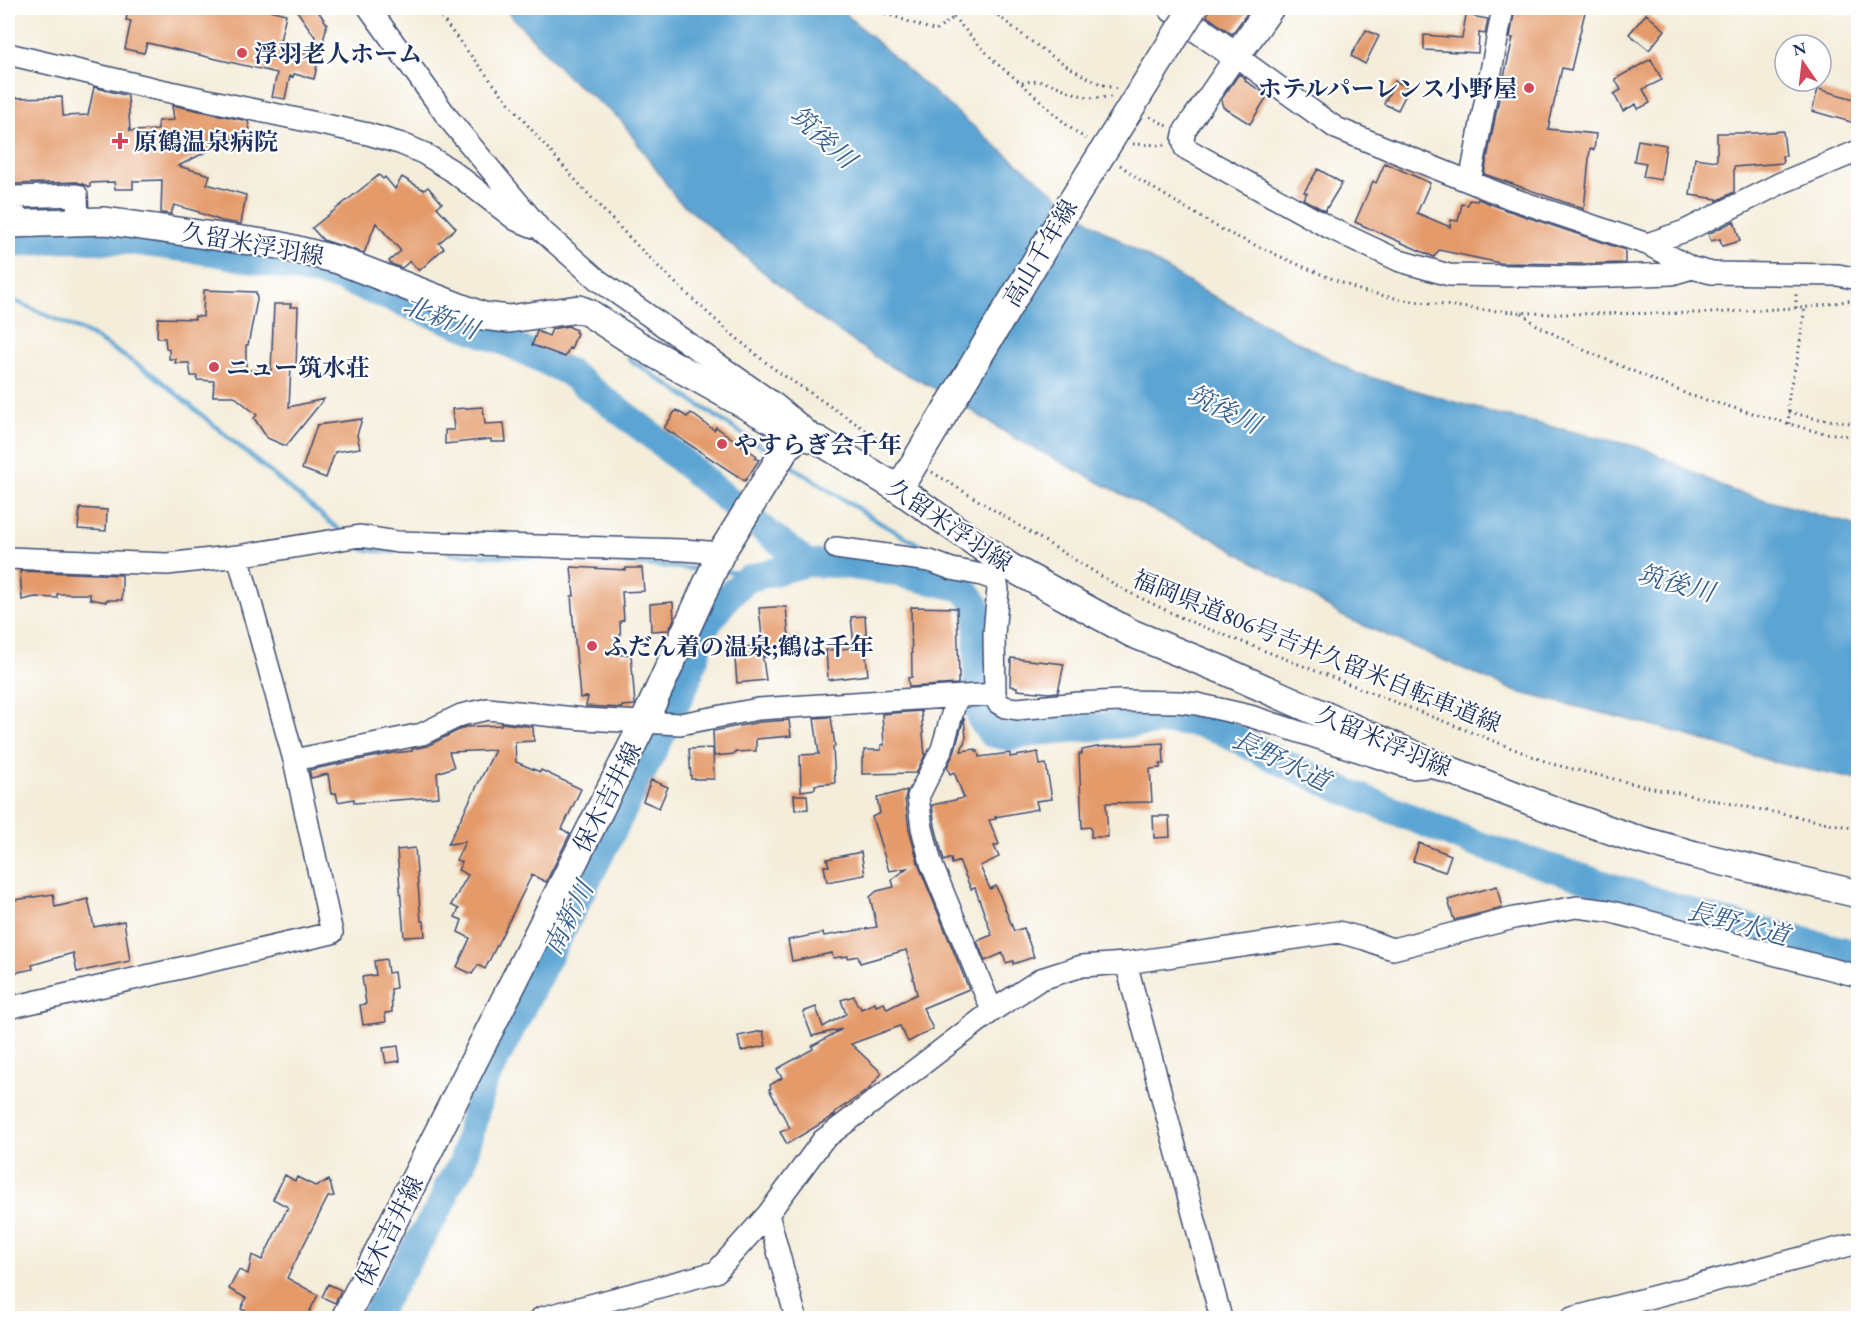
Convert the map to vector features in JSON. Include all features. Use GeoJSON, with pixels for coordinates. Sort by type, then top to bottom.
{"type":"FeatureCollection","features":[{"type":"Feature","properties":{"kind":"main road"},"geometry":{"type":"LineString","coordinates":[[1172,8],[1236,56],[1270,8]]}},
{"type":"Feature","properties":{"kind":"main road","name":"高山千年線"},"geometry":{"type":"LineString","coordinates":[[910,473],[1068,206],[1192,8]]}},
{"type":"Feature","properties":{"kind":"main road","name":"久留米浮羽線"},"geometry":{"type":"LineString","coordinates":[[11,223],[105,221],[308,251],[496,318],[521,318],[579,309],[775,423],[799,443],[910,473],[1010,567],[1131,633],[1225,671],[1439,766],[1630,837],[1858,894]]}},
{"type":"Feature","properties":{"kind":"main road","name":"保木吉井線"},"geometry":{"type":"LineString","coordinates":[[346,1318],[650,723],[719,559],[799,443]]}},
{"type":"Feature","properties":{"kind":"street"},"geometry":{"type":"LineString","coordinates":[[369,8],[448,118],[540,229],[598,280],[776,405],[799,443]]}},
{"type":"Feature","properties":{"kind":"street"},"geometry":{"type":"LineString","coordinates":[[1470,182],[1503,8]]}},
{"type":"Feature","properties":{"kind":"street"},"geometry":{"type":"LineString","coordinates":[[8,54],[156,89],[368,134],[402,144],[423,153],[451,170],[516,220],[540,229]]}},
{"type":"Feature","properties":{"kind":"street"},"geometry":{"type":"LineString","coordinates":[[1692,268],[1672,274],[1582,277],[1449,275],[1400,261],[1328,227],[1185,148],[1183,139],[1185,130],[1236,56],[1336,128],[1510,198],[1647,244],[1692,268],[1712,273],[1838,275],[1858,279]]}},
{"type":"Feature","properties":{"kind":"street"},"geometry":{"type":"LineString","coordinates":[[1647,244],[1686,231],[1781,183],[1858,151]]}},
{"type":"Feature","properties":{"kind":"street"},"geometry":{"type":"LineString","coordinates":[[8,558],[167,564],[238,556],[360,536],[397,543],[536,545],[719,559]]}},
{"type":"Feature","properties":{"kind":"street"},"geometry":{"type":"LineString","coordinates":[[836,548],[930,561],[996,580],[998,589],[994,634],[995,694],[998,703],[1005,707],[1017,709],[1120,701],[1197,704],[1250,716],[1411,768],[1439,766]]}},
{"type":"Feature","properties":{"kind":"street"},"geometry":{"type":"LineString","coordinates":[[8,1008],[332,933],[294,760],[238,556]]}},
{"type":"Feature","properties":{"kind":"street"},"geometry":{"type":"LineString","coordinates":[[294,760],[422,734],[461,715],[488,709],[584,719],[680,724],[758,709],[995,694]]}},
{"type":"Feature","properties":{"kind":"street"},"geometry":{"type":"LineString","coordinates":[[959,697],[942,749],[918,797],[922,828],[931,863],[989,1003],[995,1009]]}},
{"type":"Feature","properties":{"kind":"street"},"geometry":{"type":"LineString","coordinates":[[541,1318],[716,1272],[768,1214],[823,1140],[995,1009],[1041,979],[1082,966],[1126,963],[1338,932],[1365,939],[1386,948],[1393,948],[1514,918],[1577,907],[1608,911],[1858,976]]}},
{"type":"Feature","properties":{"kind":"street"},"geometry":{"type":"LineString","coordinates":[[1126,963],[1221,1318]]}},
{"type":"Feature","properties":{"kind":"street"},"geometry":{"type":"LineString","coordinates":[[768,1214],[796,1318]]}},
{"type":"Feature","properties":{"kind":"street"},"geometry":{"type":"LineString","coordinates":[[1572,1318],[1858,1243]]}},
{"type":"Feature","properties":{"kind":"path","name":"福岡県道806号吉井久留米自転車道線"},"geometry":{"type":"LineString","coordinates":[[434,8],[489,80],[564,168],[643,251],[695,301],[771,366],[910,473],[1124,590],[1184,619],[1552,764],[1643,786],[1858,829]]}},
{"type":"Feature","properties":{"kind":"path"},"geometry":{"type":"LineString","coordinates":[[875,8],[936,31],[954,17]]}},
{"type":"Feature","properties":{"kind":"path"},"geometry":{"type":"LineString","coordinates":[[945,8],[996,63],[1022,83],[1069,127],[1092,143]]}},
{"type":"Feature","properties":{"kind":"path"},"geometry":{"type":"LineString","coordinates":[[989,8],[1022,35],[1084,75],[1117,90],[1123,81]]}},
{"type":"Feature","properties":{"kind":"path"},"geometry":{"type":"LineString","coordinates":[[1022,83],[1033,80],[1046,81],[1089,97],[1113,97]]}},
{"type":"Feature","properties":{"kind":"path"},"geometry":{"type":"LineString","coordinates":[[1125,144],[1172,146],[1184,143]]}},
{"type":"Feature","properties":{"kind":"path"},"geometry":{"type":"LineString","coordinates":[[1789,424],[1791,384],[1798,356],[1805,308]]}},
{"type":"Feature","properties":{"kind":"path"},"geometry":{"type":"LineString","coordinates":[[1520,312],[1535,324],[1584,350],[1689,395],[1818,432],[1858,437]]}},
{"type":"Feature","properties":{"kind":"path"},"geometry":{"type":"LineString","coordinates":[[1789,412],[1858,424]]}},
{"type":"Feature","properties":{"kind":"water","name":"筑後川"},"geometry":{"type":"Polygon","coordinates":[[[504,8],[839,8],[1006,154],[1096,226],[1196,287],[1356,373],[1493,413],[1643,448],[1730,490],[1858,526],[1858,780],[1774,762],[1667,729],[1517,692],[1342,616],[1210,537],[1169,519],[1013,437],[944,393],[888,365],[813,314],[677,199],[621,120],[569,78],[504,8]]]}},
{"type":"Feature","properties":{"kind":"building","name":"浮羽老人ホーム"},"geometry":{"type":"Polygon","coordinates":[[[129,8],[261,8],[286,14],[280,41],[284,42],[282,48],[319,57],[314,79],[294,74],[293,77],[290,76],[285,99],[272,97],[277,73],[147,43],[144,53],[125,49],[131,21],[126,20],[129,8]]]}},
{"type":"Feature","properties":{"kind":"building"},"geometry":{"type":"Polygon","coordinates":[[[295,8],[316,8],[327,24],[322,47],[295,8]]]}},
{"type":"Feature","properties":{"kind":"building"},"geometry":{"type":"Polygon","coordinates":[[[1209,8],[1251,8],[1232,34],[1207,16],[1209,8]]]}},
{"type":"Feature","properties":{"kind":"building","name":"ホテルパーレンス小野屋"},"geometry":{"type":"Polygon","coordinates":[[[1515,8],[1586,8],[1571,70],[1562,68],[1548,129],[1596,134],[1594,150],[1590,149],[1584,209],[1484,174],[1513,38],[1510,38],[1515,8]]]}},
{"type":"Feature","properties":{"kind":"building"},"geometry":{"type":"Polygon","coordinates":[[[1646,14],[1665,30],[1649,50],[1629,34],[1646,14]]]}},
{"type":"Feature","properties":{"kind":"building"},"geometry":{"type":"Polygon","coordinates":[[[1466,15],[1488,19],[1485,34],[1479,33],[1478,53],[1424,50],[1424,35],[1462,38],[1466,15]]]}},
{"type":"Feature","properties":{"kind":"building"},"geometry":{"type":"Polygon","coordinates":[[[1366,30],[1379,36],[1365,64],[1351,56],[1366,30]]]}},
{"type":"Feature","properties":{"kind":"building"},"geometry":{"type":"Polygon","coordinates":[[[1651,59],[1662,80],[1643,89],[1650,103],[1638,109],[1636,104],[1623,111],[1614,94],[1621,90],[1615,79],[1651,59]]]}},
{"type":"Feature","properties":{"kind":"building"},"geometry":{"type":"Polygon","coordinates":[[[1239,74],[1246,79],[1245,81],[1268,95],[1250,124],[1223,107],[1221,100],[1239,74]]]}},
{"type":"Feature","properties":{"kind":"building"},"geometry":{"type":"Polygon","coordinates":[[[1395,81],[1409,88],[1398,110],[1384,104],[1395,81]]]}},
{"type":"Feature","properties":{"kind":"building","name":"原鶴温泉病院"},"geometry":{"type":"Polygon","coordinates":[[[94,87],[128,96],[130,131],[158,130],[158,121],[174,120],[172,105],[248,121],[250,130],[178,166],[210,175],[207,184],[246,195],[241,224],[222,221],[174,205],[171,214],[161,213],[162,180],[133,181],[133,189],[115,189],[114,182],[90,183],[90,187],[77,182],[8,186],[8,98],[62,97],[63,116],[88,115],[94,87]]]}},
{"type":"Feature","properties":{"kind":"building"},"geometry":{"type":"Polygon","coordinates":[[[1817,93],[1833,93],[1858,100],[1858,124],[1812,111],[1817,93]]]}},
{"type":"Feature","properties":{"kind":"building"},"geometry":{"type":"Polygon","coordinates":[[[1783,131],[1786,156],[1782,156],[1783,163],[1734,167],[1734,192],[1717,201],[1717,199],[1690,195],[1695,158],[1717,161],[1717,133],[1783,131]]]}},
{"type":"Feature","properties":{"kind":"building"},"geometry":{"type":"Polygon","coordinates":[[[1638,140],[1666,145],[1661,180],[1643,177],[1646,163],[1634,161],[1638,140]]]}},
{"type":"Feature","properties":{"kind":"building"},"geometry":{"type":"Polygon","coordinates":[[[1385,163],[1430,183],[1417,213],[1450,227],[1451,220],[1458,221],[1462,204],[1468,205],[1469,200],[1477,201],[1478,199],[1625,250],[1625,263],[1500,263],[1439,250],[1434,257],[1355,222],[1373,181],[1376,183],[1385,163]]]}},
{"type":"Feature","properties":{"kind":"building"},"geometry":{"type":"Polygon","coordinates":[[[1318,169],[1342,183],[1325,211],[1303,199],[1307,193],[1304,192],[1318,169]]]}},
{"type":"Feature","properties":{"kind":"building"},"geometry":{"type":"Polygon","coordinates":[[[379,175],[383,179],[385,177],[395,189],[402,177],[424,190],[428,187],[442,203],[437,207],[456,228],[439,243],[444,248],[419,271],[410,261],[402,268],[391,264],[389,261],[401,251],[376,223],[364,253],[323,240],[312,228],[379,175]]]}},
{"type":"Feature","properties":{"kind":"building"},"geometry":{"type":"Polygon","coordinates":[[[1734,221],[1740,241],[1722,246],[1720,239],[1711,241],[1708,234],[1734,221]]]}},
{"type":"Feature","properties":{"kind":"building","name":"ニュー筑水荘"},"geometry":{"type":"Polygon","coordinates":[[[204,290],[256,292],[257,300],[248,345],[246,345],[246,370],[271,371],[274,304],[291,304],[290,307],[298,307],[296,367],[291,366],[289,407],[324,399],[286,446],[267,438],[254,418],[257,415],[234,396],[213,396],[214,381],[197,380],[197,376],[191,376],[189,363],[175,363],[176,359],[169,359],[169,349],[166,348],[165,338],[157,336],[158,318],[195,319],[195,316],[203,317],[204,290]]]}},
{"type":"Feature","properties":{"kind":"building"},"geometry":{"type":"Polygon","coordinates":[[[568,326],[577,333],[565,357],[532,345],[537,331],[549,336],[552,329],[568,326]]]}},
{"type":"Feature","properties":{"kind":"building"},"geometry":{"type":"Polygon","coordinates":[[[483,407],[485,424],[504,423],[506,442],[491,442],[491,439],[445,444],[445,430],[454,430],[452,409],[483,407]]]}},
{"type":"Feature","properties":{"kind":"building","name":"やすらぎ会千年"},"geometry":{"type":"Polygon","coordinates":[[[676,410],[687,417],[691,413],[714,430],[716,427],[757,456],[755,458],[759,460],[745,481],[664,428],[676,410]]]}},
{"type":"Feature","properties":{"kind":"building"},"geometry":{"type":"Polygon","coordinates":[[[362,419],[357,435],[360,448],[335,452],[326,478],[302,469],[317,425],[362,419]]]}},
{"type":"Feature","properties":{"kind":"building"},"geometry":{"type":"Polygon","coordinates":[[[80,508],[107,510],[106,531],[78,529],[80,508]]]}},
{"type":"Feature","properties":{"kind":"building","name":"ふだん着の温泉;鶴は千年"},"geometry":{"type":"Polygon","coordinates":[[[571,567],[626,570],[626,568],[642,568],[644,591],[622,592],[624,620],[620,621],[621,655],[631,654],[635,705],[622,706],[622,708],[586,706],[588,697],[580,698],[571,596],[574,596],[571,567]]]}},
{"type":"Feature","properties":{"kind":"building"},"geometry":{"type":"Polygon","coordinates":[[[20,571],[122,575],[122,600],[106,600],[106,602],[90,599],[90,594],[57,594],[57,598],[35,597],[22,600],[20,571]]]}},
{"type":"Feature","properties":{"kind":"building"},"geometry":{"type":"Polygon","coordinates":[[[673,602],[674,619],[669,630],[651,631],[650,604],[673,602]]]}},
{"type":"Feature","properties":{"kind":"building"},"geometry":{"type":"Polygon","coordinates":[[[786,607],[789,637],[799,636],[800,653],[764,657],[759,608],[786,607]]]}},
{"type":"Feature","properties":{"kind":"building"},"geometry":{"type":"Polygon","coordinates":[[[911,607],[957,608],[958,684],[909,687],[908,678],[912,677],[911,607]]]}},
{"type":"Feature","properties":{"kind":"building"},"geometry":{"type":"Polygon","coordinates":[[[865,616],[867,646],[854,646],[851,617],[865,616]]]}},
{"type":"Feature","properties":{"kind":"building"},"geometry":{"type":"Polygon","coordinates":[[[761,645],[766,680],[737,683],[735,659],[740,658],[739,648],[761,645]]]}},
{"type":"Feature","properties":{"kind":"building"},"geometry":{"type":"Polygon","coordinates":[[[865,647],[868,675],[828,680],[826,650],[865,647]]]}},
{"type":"Feature","properties":{"kind":"building"},"geometry":{"type":"Polygon","coordinates":[[[1011,658],[1064,664],[1058,692],[1017,690],[1017,687],[1010,686],[1011,658]]]}},
{"type":"Feature","properties":{"kind":"building"},"geometry":{"type":"Polygon","coordinates":[[[921,711],[925,755],[916,773],[862,774],[864,750],[881,750],[881,745],[884,745],[882,714],[921,711]]]}},
{"type":"Feature","properties":{"kind":"building"},"geometry":{"type":"Polygon","coordinates":[[[831,717],[835,746],[833,747],[835,783],[815,785],[815,789],[801,791],[800,755],[819,754],[814,718],[831,717]]]}},
{"type":"Feature","properties":{"kind":"building"},"geometry":{"type":"Polygon","coordinates":[[[964,718],[966,737],[961,751],[976,749],[979,757],[1010,753],[1010,757],[1038,752],[1040,765],[1046,764],[1052,799],[1036,801],[1038,809],[989,820],[999,844],[994,846],[999,857],[980,866],[990,889],[996,886],[1014,931],[1024,928],[1034,957],[1013,964],[1013,961],[1006,963],[1003,953],[985,961],[977,941],[992,935],[975,888],[971,889],[959,861],[952,864],[951,858],[944,861],[935,826],[932,805],[964,798],[954,772],[950,774],[947,767],[954,753],[964,718]]]}},
{"type":"Feature","properties":{"kind":"building"},"geometry":{"type":"Polygon","coordinates":[[[789,720],[791,736],[756,739],[756,751],[714,756],[713,731],[760,722],[789,720]]]}},
{"type":"Feature","properties":{"kind":"building"},"geometry":{"type":"Polygon","coordinates":[[[501,723],[533,727],[534,741],[515,742],[516,762],[540,772],[541,770],[581,789],[562,829],[570,834],[546,882],[532,875],[485,969],[478,965],[472,974],[457,967],[470,938],[458,932],[462,920],[455,917],[459,909],[451,905],[468,875],[458,870],[462,862],[456,860],[465,842],[448,844],[495,750],[449,752],[454,767],[437,773],[439,797],[354,803],[354,799],[338,802],[336,793],[331,794],[328,774],[311,778],[309,770],[412,751],[412,749],[427,746],[465,727],[501,725],[501,723]]]}},
{"type":"Feature","properties":{"kind":"building"},"geometry":{"type":"Polygon","coordinates":[[[1163,743],[1164,764],[1160,764],[1160,768],[1150,769],[1152,802],[1106,803],[1108,837],[1091,837],[1091,827],[1082,828],[1079,754],[1082,754],[1082,750],[1163,743]]]}},
{"type":"Feature","properties":{"kind":"building"},"geometry":{"type":"Polygon","coordinates":[[[713,748],[714,779],[691,779],[689,749],[713,748]]]}},
{"type":"Feature","properties":{"kind":"building"},"geometry":{"type":"Polygon","coordinates":[[[651,780],[668,787],[659,808],[643,801],[651,780]]]}},
{"type":"Feature","properties":{"kind":"building"},"geometry":{"type":"Polygon","coordinates":[[[907,790],[905,799],[909,830],[919,866],[969,989],[923,1008],[933,1029],[908,1042],[900,1026],[851,1044],[882,1073],[868,1090],[835,1112],[835,1115],[787,1144],[780,1132],[790,1128],[769,1089],[770,1085],[782,1078],[777,1069],[813,1049],[812,1046],[842,1029],[812,1036],[803,1012],[816,1007],[823,1027],[846,1014],[841,1000],[854,996],[861,1009],[875,1003],[876,1006],[884,1003],[887,1009],[917,994],[906,950],[860,963],[858,956],[833,958],[832,953],[792,961],[788,940],[823,933],[824,936],[877,927],[870,897],[877,891],[894,887],[892,880],[907,868],[889,871],[872,817],[880,813],[877,798],[907,790]]]}},
{"type":"Feature","properties":{"kind":"building"},"geometry":{"type":"Polygon","coordinates":[[[794,795],[807,795],[808,809],[795,810],[794,795]]]}},
{"type":"Feature","properties":{"kind":"building"},"geometry":{"type":"Polygon","coordinates":[[[1153,816],[1169,816],[1170,837],[1154,838],[1153,816]]]}},
{"type":"Feature","properties":{"kind":"building"},"geometry":{"type":"Polygon","coordinates":[[[1419,843],[1451,855],[1445,872],[1413,861],[1419,843]]]}},
{"type":"Feature","properties":{"kind":"building"},"geometry":{"type":"Polygon","coordinates":[[[415,848],[421,921],[424,921],[425,936],[404,937],[397,850],[415,848]]]}},
{"type":"Feature","properties":{"kind":"building"},"geometry":{"type":"Polygon","coordinates":[[[861,852],[865,875],[827,882],[824,866],[829,866],[827,859],[861,852]]]}},
{"type":"Feature","properties":{"kind":"building"},"geometry":{"type":"Polygon","coordinates":[[[1497,886],[1502,908],[1454,920],[1448,900],[1497,886]]]}},
{"type":"Feature","properties":{"kind":"building"},"geometry":{"type":"Polygon","coordinates":[[[53,894],[55,907],[88,899],[94,927],[124,921],[130,961],[77,972],[73,953],[32,965],[33,969],[8,974],[8,901],[53,894]]]}},
{"type":"Feature","properties":{"kind":"building"},"geometry":{"type":"Polygon","coordinates":[[[386,959],[388,973],[394,972],[396,988],[391,989],[392,1012],[385,1013],[386,1022],[363,1025],[360,1005],[366,1004],[362,977],[376,975],[374,961],[386,959]]]}},
{"type":"Feature","properties":{"kind":"building"},"geometry":{"type":"Polygon","coordinates":[[[763,1031],[766,1046],[741,1051],[738,1036],[763,1031]]]}},
{"type":"Feature","properties":{"kind":"building"},"geometry":{"type":"Polygon","coordinates":[[[398,1046],[400,1061],[386,1063],[383,1048],[398,1046]]]}},
{"type":"Feature","properties":{"kind":"building"},"geometry":{"type":"Polygon","coordinates":[[[285,1175],[295,1181],[297,1177],[315,1186],[329,1180],[334,1196],[328,1197],[287,1278],[318,1295],[306,1318],[260,1318],[241,1309],[246,1298],[229,1289],[239,1270],[248,1274],[252,1255],[262,1260],[288,1207],[273,1199],[285,1175]]]}},
{"type":"Feature","properties":{"kind":"building"},"geometry":{"type":"Polygon","coordinates":[[[328,1284],[341,1290],[335,1303],[322,1297],[328,1284]]]}},
{"type":"Feature","properties":{"kind":"waterway","name":"北新川"},"geometry":{"type":"LineString","coordinates":[[8,244],[60,239],[131,241],[214,252],[334,276],[510,344],[568,372],[650,434],[759,526],[807,563]]}},
{"type":"Feature","properties":{"kind":"waterway"},"geometry":{"type":"LineString","coordinates":[[8,298],[89,334],[155,376],[343,533]]}},
{"type":"Feature","properties":{"kind":"waterway"},"geometry":{"type":"LineString","coordinates":[[629,359],[773,454]]}},
{"type":"Feature","properties":{"kind":"waterway"},"geometry":{"type":"LineString","coordinates":[[787,463],[880,523],[934,553]]}},
{"type":"Feature","properties":{"kind":"waterway"},"geometry":{"type":"LineString","coordinates":[[356,544],[364,550],[394,552]]}},
{"type":"Feature","properties":{"kind":"waterway"},"geometry":{"type":"LineString","coordinates":[[450,554],[578,559],[705,570]]}},
{"type":"Feature","properties":{"kind":"waterway","name":"長野水道"},"geometry":{"type":"LineString","coordinates":[[373,1318],[444,1200],[446,1189],[462,1164],[482,1086],[663,732],[687,681],[705,627],[728,596],[747,579],[807,563],[837,564],[893,572],[963,588],[978,611],[977,705],[981,719],[991,733],[1009,737],[1045,731],[1126,724],[1172,721],[1200,724],[1220,730],[1273,758],[1343,790],[1476,844],[1720,921],[1858,954]]}},
{"type":"Feature","properties":{"kind":"waterway"},"geometry":{"type":"LineString","coordinates":[[722,571],[739,573],[747,579]]}},
{"type":"Feature","properties":{"kind":"waterway"},"geometry":{"type":"LineString","coordinates":[[961,576],[963,588]]}},
{"type":"Feature","properties":{"kind":"place","name":"浮羽老人ホーム"},"geometry":{"type":"Point","coordinates":[242,53]}},
{"type":"Feature","properties":{"kind":"place","name":"ホテルパーレンス小野屋"},"geometry":{"type":"Point","coordinates":[1529,88]}},
{"type":"Feature","properties":{"kind":"place","name":"原鶴温泉病院"},"geometry":{"type":"Point","coordinates":[120,141]}},
{"type":"Feature","properties":{"kind":"place","name":"ニュー筑水荘"},"geometry":{"type":"Point","coordinates":[214,367]}},
{"type":"Feature","properties":{"kind":"place","name":"やすらぎ会千年"},"geometry":{"type":"Point","coordinates":[722,444]}},
{"type":"Feature","properties":{"kind":"place","name":"ふだん着の温泉;鶴は千年"},"geometry":{"type":"Point","coordinates":[592,646]}},
{"type":"Feature","properties":{"kind":"water label","name":"南新川"},"geometry":{"type":"Point","coordinates":[568,918]}}]}
